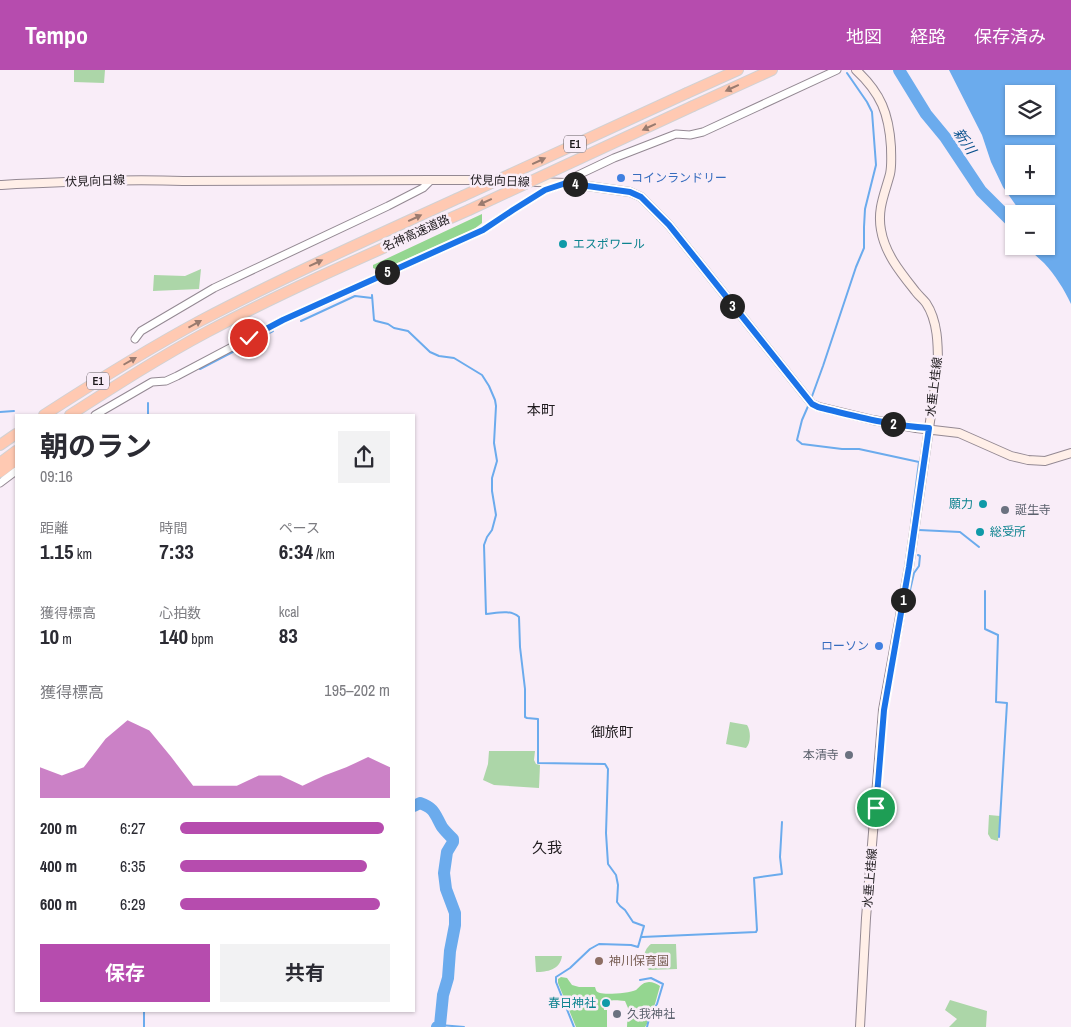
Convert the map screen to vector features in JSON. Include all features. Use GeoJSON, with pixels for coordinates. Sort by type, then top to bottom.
{"type":"FeatureCollection","features":[{"type":"Feature","properties":{"kind":"highway","name":"名神高速道路"},"geometry":{"type":"LineString","coordinates":[[46,414],[111,372],[153,348],[273,285],[360,243],[738,70]]}},
{"type":"Feature","properties":{"kind":"highway","name":"名神高速道路"},"geometry":{"type":"LineString","coordinates":[[72,414],[159,359],[207,332],[279,296],[772,70]]}},
{"type":"Feature","properties":{"kind":"highway"},"geometry":{"type":"LineString","coordinates":[[0,445],[15,435]]}},
{"type":"Feature","properties":{"kind":"highway"},"geometry":{"type":"LineString","coordinates":[[0,462],[15,453]]}},
{"type":"Feature","properties":{"kind":"highway"},"geometry":{"type":"LineString","coordinates":[[0,472],[15,461]]}},
{"type":"Feature","properties":{"kind":"main road","name":"水垂上桂線"},"geometry":{"type":"LineString","coordinates":[[856,70],[874,90],[883,105],[888,122],[891,161],[890,173],[881,207],[881,230],[889,254],[896,266],[925,303],[933,318],[938,347],[938,366],[909,567],[884,710],[866,918],[860,1027]]}},
{"type":"Feature","properties":{"kind":"main road","name":"伏見向日線"},"geometry":{"type":"LineString","coordinates":[[0,185],[70,181],[145,180],[431,180],[566,183],[630,192],[646,201],[669,225],[730,304],[810,402],[818,407],[916,428],[929,428],[959,433],[1011,456],[1037,461],[1046,461],[1071,453]]}},
{"type":"Feature","properties":{"kind":"street"},"geometry":{"type":"LineString","coordinates":[[97,414],[152,382],[166,381],[177,376],[283,320],[483,230],[545,190],[566,183],[574,177],[614,158],[664,138],[676,134],[690,135],[703,132],[837,70]]}},
{"type":"Feature","properties":{"kind":"street"},"geometry":{"type":"LineString","coordinates":[[135,339],[141,331],[214,288],[388,206],[423,188],[431,180]]}},
{"type":"Feature","properties":{"kind":"street"},"geometry":{"type":"LineString","coordinates":[[0,483],[15,472]]}},
{"type":"Feature","properties":{"kind":"green space"},"geometry":{"type":"Polygon","coordinates":[[[74,70],[105,70],[104,83],[74,82],[74,70]]]}},
{"type":"Feature","properties":{"kind":"green space"},"geometry":{"type":"Polygon","coordinates":[[[482,214],[482,223],[474,229],[380,271],[373,268],[373,265],[482,214]]]}},
{"type":"Feature","properties":{"kind":"green space"},"geometry":{"type":"Polygon","coordinates":[[[201,269],[199,289],[153,291],[154,275],[185,276],[201,269]]]}},
{"type":"Feature","properties":{"kind":"green space"},"geometry":{"type":"Polygon","coordinates":[[[730,722],[747,725],[750,737],[746,748],[726,744],[730,722]]]}},
{"type":"Feature","properties":{"kind":"green space"},"geometry":{"type":"Polygon","coordinates":[[[489,751],[535,751],[534,760],[536,764],[540,765],[539,788],[494,785],[483,780],[488,764],[489,751]]]}},
{"type":"Feature","properties":{"kind":"green space"},"geometry":{"type":"Polygon","coordinates":[[[989,815],[1000,816],[998,841],[991,839],[988,834],[989,815]]]}},
{"type":"Feature","properties":{"kind":"green space"},"geometry":{"type":"Polygon","coordinates":[[[651,944],[676,944],[677,969],[649,970],[646,967],[644,957],[646,950],[651,944]]]}},
{"type":"Feature","properties":{"kind":"green space"},"geometry":{"type":"Polygon","coordinates":[[[535,956],[562,956],[561,961],[556,967],[549,971],[536,972],[535,956]]]}},
{"type":"Feature","properties":{"kind":"green space"},"geometry":{"type":"Polygon","coordinates":[[[561,977],[567,978],[572,985],[595,987],[599,993],[603,994],[633,991],[649,982],[660,986],[645,1027],[627,1027],[628,1008],[625,1001],[616,1000],[604,1002],[604,1010],[607,1010],[607,1027],[576,1027],[558,983],[558,979],[561,977]]]}},
{"type":"Feature","properties":{"kind":"green space"},"geometry":{"type":"Polygon","coordinates":[[[950,1000],[987,1011],[986,1027],[949,1027],[957,1019],[945,1010],[950,1000]]]}},
{"type":"Feature","properties":{"kind":"water"},"geometry":{"type":"Polygon","coordinates":[[[949,70],[1071,70],[1071,304],[1052,272],[1036,255],[1055,255],[1055,205],[1016,205],[1009,195],[1055,195],[1055,145],[1005,145],[1005,190],[991,162],[982,135],[949,70]]]}},
{"type":"Feature","properties":{"kind":"waterway","name":"新川"},"geometry":{"type":"LineString","coordinates":[[899,70],[926,114],[945,137],[981,191],[1005,215]]}},
{"type":"Feature","properties":{"kind":"waterway"},"geometry":{"type":"LineString","coordinates":[[811,399],[864,248],[865,209],[876,165],[872,112],[847,73]]}},
{"type":"Feature","properties":{"kind":"waterway"},"geometry":{"type":"LineString","coordinates":[[372,295],[374,320],[408,331],[430,352],[439,356],[454,358],[482,375],[489,386],[496,406],[494,443],[497,461],[492,478],[496,515],[492,530],[484,545],[486,614],[508,612],[519,617],[525,689],[525,717],[538,719],[538,763],[605,764],[608,769],[606,833],[608,864],[616,875],[618,885],[617,902],[633,922],[644,926],[638,947],[599,944],[590,949],[570,968],[556,977],[556,982],[574,1027]]}},
{"type":"Feature","properties":{"kind":"waterway"},"geometry":{"type":"LineString","coordinates":[[301,321],[355,296],[372,298]]}},
{"type":"Feature","properties":{"kind":"waterway"},"geometry":{"type":"LineString","coordinates":[[200,369],[273,331]]}},
{"type":"Feature","properties":{"kind":"waterway"},"geometry":{"type":"LineString","coordinates":[[148,403],[148,414]]}},
{"type":"Feature","properties":{"kind":"waterway"},"geometry":{"type":"LineString","coordinates":[[809,404],[802,420],[797,440],[802,444],[859,449],[919,462],[911,524]]}},
{"type":"Feature","properties":{"kind":"waterway"},"geometry":{"type":"LineString","coordinates":[[0,412],[14,411]]}},
{"type":"Feature","properties":{"kind":"waterway"},"geometry":{"type":"LineString","coordinates":[[919,530],[960,532],[979,547]]}},
{"type":"Feature","properties":{"kind":"waterway"},"geometry":{"type":"LineString","coordinates":[[907,603],[914,573],[919,566],[920,556],[918,555]]}},
{"type":"Feature","properties":{"kind":"waterway"},"geometry":{"type":"LineString","coordinates":[[985,591],[985,629],[998,635],[996,702],[1007,703],[999,837]]}},
{"type":"Feature","properties":{"kind":"waterway"},"geometry":{"type":"LineString","coordinates":[[415,806],[420,803],[432,810],[442,827],[453,839],[447,852],[444,873],[446,889],[455,913],[455,925],[440,1025],[437,1027]]}},
{"type":"Feature","properties":{"kind":"waterway"},"geometry":{"type":"LineString","coordinates":[[642,937],[756,932],[754,878],[782,874],[780,857],[782,822]]}},
{"type":"Feature","properties":{"kind":"waterway"},"geometry":{"type":"LineString","coordinates":[[640,980],[651,978],[663,984],[647,1027]]}},
{"type":"Feature","properties":{"kind":"waterway"},"geometry":{"type":"LineString","coordinates":[[144,1012],[144,1027]]}},
{"type":"Feature","properties":{"kind":"waterway"},"geometry":{"type":"LineString","coordinates":[[440,1025],[464,1027]]}},
{"type":"Feature","properties":{"kind":"place","name":"コインランドリー"},"geometry":{"type":"Point","coordinates":[621,178]}},
{"type":"Feature","properties":{"kind":"place","name":"エスポワール"},"geometry":{"type":"Point","coordinates":[563,244]}},
{"type":"Feature","properties":{"kind":"place","name":"願力"},"geometry":{"type":"Point","coordinates":[983,504]}},
{"type":"Feature","properties":{"kind":"place","name":"誕生寺"},"geometry":{"type":"Point","coordinates":[1005,510]}},
{"type":"Feature","properties":{"kind":"place","name":"総受所"},"geometry":{"type":"Point","coordinates":[980,532]}},
{"type":"Feature","properties":{"kind":"place","name":"ローソン"},"geometry":{"type":"Point","coordinates":[879,646]}},
{"type":"Feature","properties":{"kind":"place","name":"本清寺"},"geometry":{"type":"Point","coordinates":[849,755]}},
{"type":"Feature","properties":{"kind":"place","name":"神川保育園"},"geometry":{"type":"Point","coordinates":[599,961]}},
{"type":"Feature","properties":{"kind":"place","name":"春日神社"},"geometry":{"type":"Point","coordinates":[606,1003]}},
{"type":"Feature","properties":{"kind":"place","name":"久我神社"},"geometry":{"type":"Point","coordinates":[617,1014]}},
{"type":"Feature","properties":{"kind":"district","name":"本町"},"geometry":{"type":"Point","coordinates":[541,410]}},
{"type":"Feature","properties":{"kind":"district","name":"御旅町"},"geometry":{"type":"Point","coordinates":[612,732]}},
{"type":"Feature","properties":{"kind":"district","name":"久我"},"geometry":{"type":"Point","coordinates":[547,847]}},
{"type":"Feature","properties":{"kind":"route"},"geometry":{"type":"LineString","coordinates":[[249,338],[283,320],[483,230],[545,190],[566,183],[630,192],[641,197],[669,225],[730,304],[812,404],[873,420],[916,428],[929,428],[909,567],[884,710],[876,808]]}}]}
